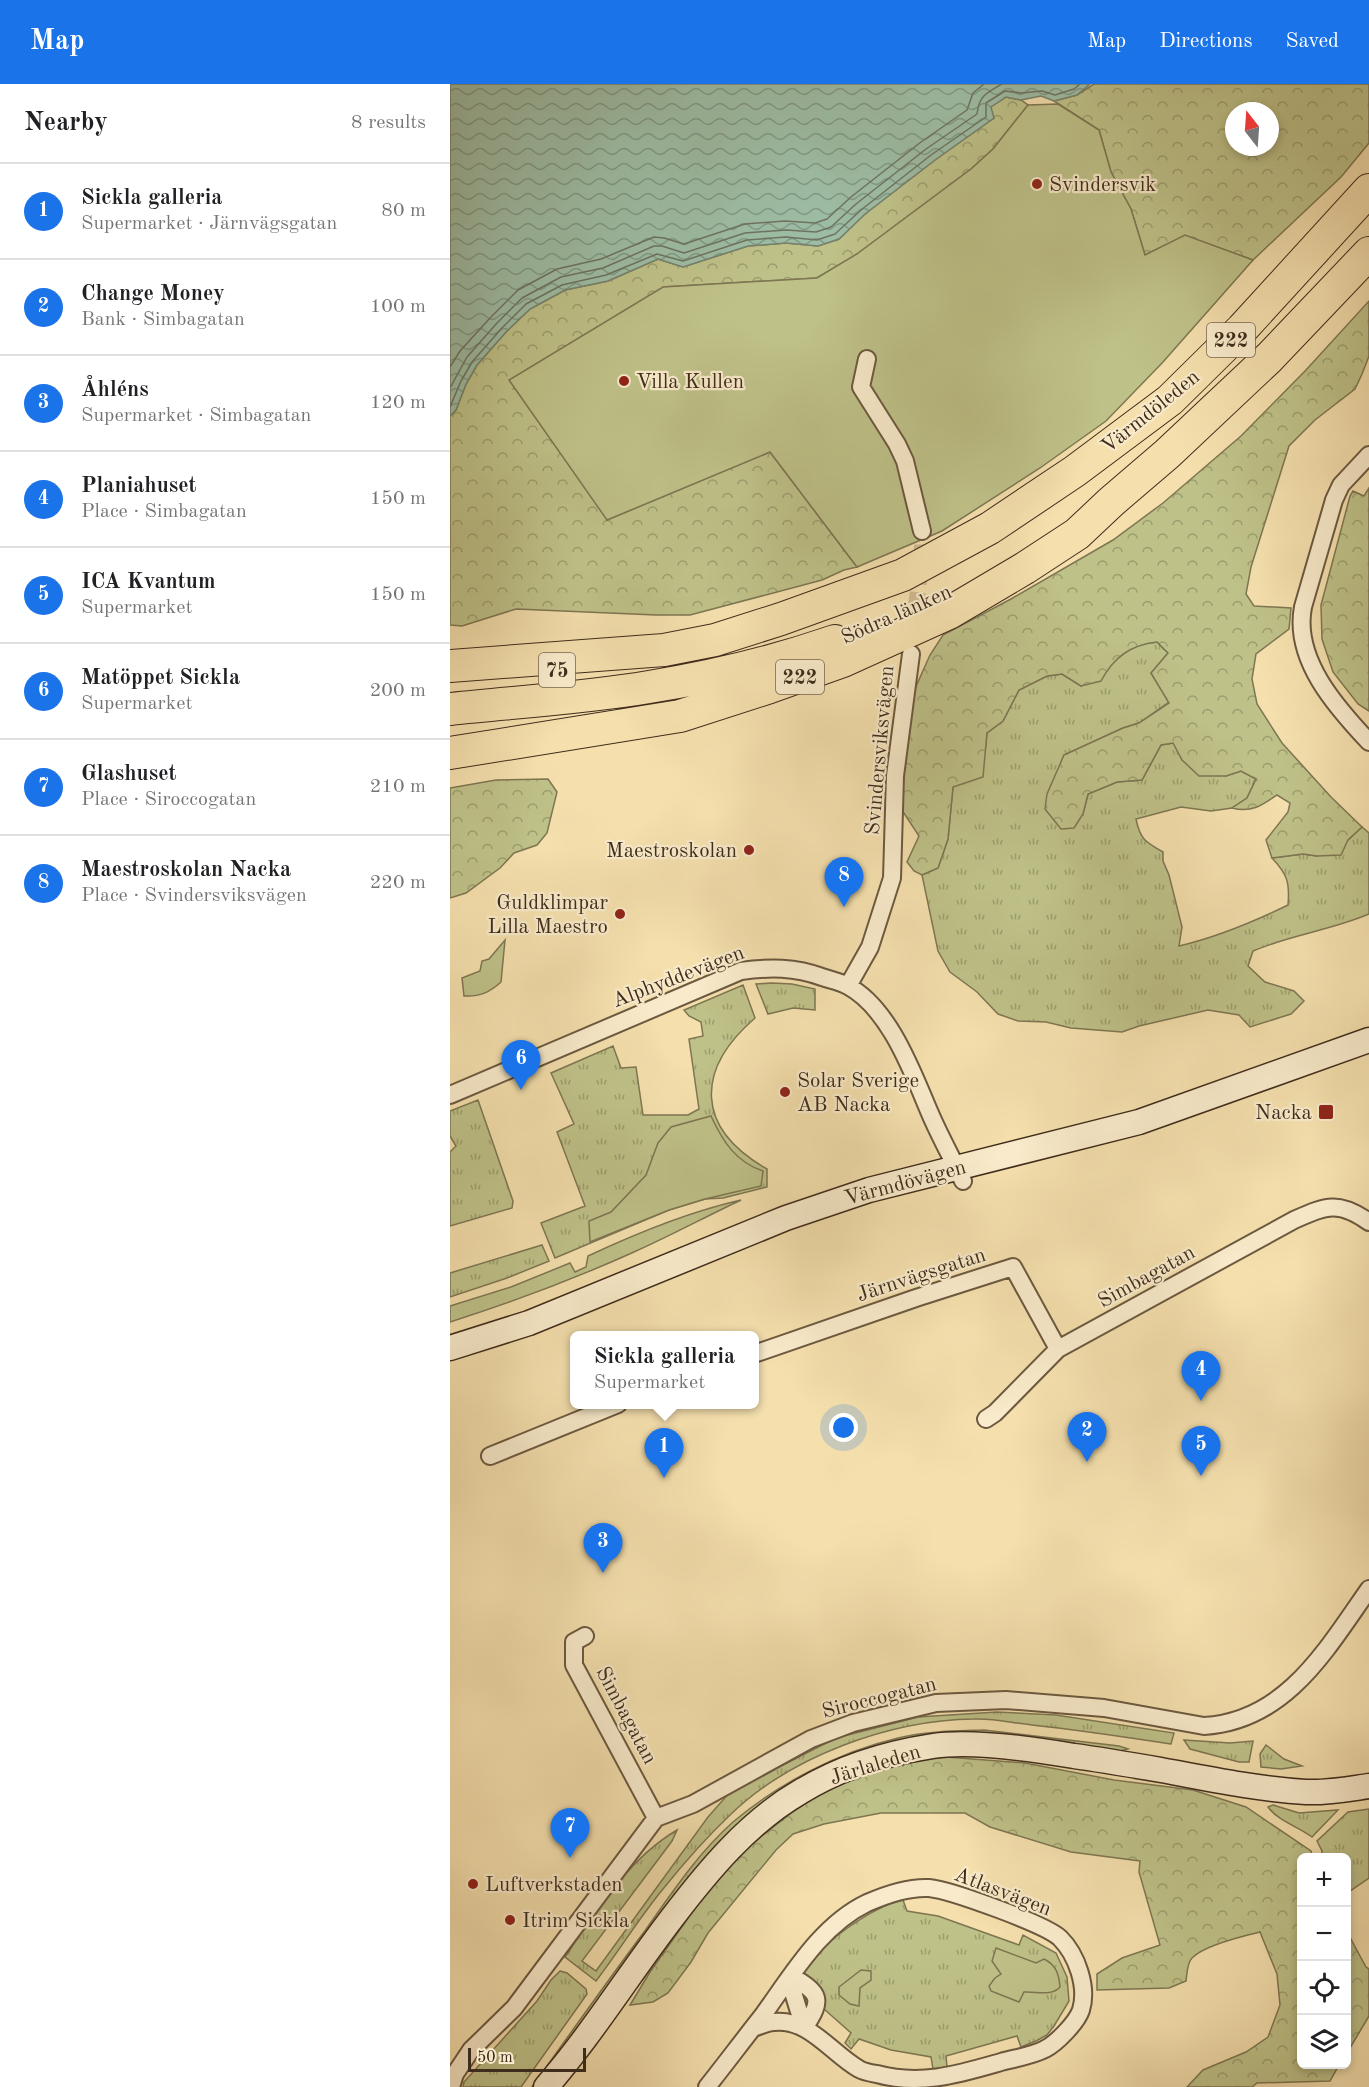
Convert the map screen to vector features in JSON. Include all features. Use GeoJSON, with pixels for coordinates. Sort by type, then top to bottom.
{"type":"FeatureCollection","features":[{"type":"Feature","properties":{"kind":"highway","name":"Värmdöleden"},"geometry":{"type":"LineString","coordinates":[[664,650],[715,640],[903,575],[990,528],[1075,471],[1170,400],[1242,329],[1369,190]]}},
{"type":"Feature","properties":{"kind":"highway","name":"Värmdöleden"},"geometry":{"type":"LineString","coordinates":[[1111,502],[1167,454],[1245,381],[1369,253]]}},
{"type":"Feature","properties":{"kind":"highway","name":"Södra länken"},"geometry":{"type":"LineString","coordinates":[[450,709],[647,687],[784,659],[845,638],[894,617],[1007,561],[1111,502]]}},
{"type":"Feature","properties":{"kind":"highway","name":"222"},"geometry":{"type":"LineString","coordinates":[[450,753],[680,716],[843,661],[949,613],[1025,568],[1077,534],[1111,502]]}},
{"type":"Feature","properties":{"kind":"highway","name":"222"},"geometry":{"type":"LineString","coordinates":[[450,666],[664,650]]}},
{"type":"Feature","properties":{"kind":"highway","name":"75"},"geometry":{"type":"LineString","coordinates":[[450,685],[575,668],[664,650]]}},
{"type":"Feature","properties":{"kind":"main road","name":"Värmdövägen"},"geometry":{"type":"LineString","coordinates":[[450,1348],[539,1319],[786,1218],[869,1190],[959,1174],[1138,1122],[1369,1040]]}},
{"type":"Feature","properties":{"kind":"main road","name":"Järlaleden"},"geometry":{"type":"LineString","coordinates":[[546,2087],[575,2054],[672,1919],[717,1863],[760,1821],[799,1792],[839,1772],[887,1756],[935,1746],[988,1746],[1059,1753],[1252,1787],[1307,1792],[1369,1786]]}},
{"type":"Feature","properties":{"kind":"main road","name":"Järlaleden"},"geometry":{"type":"LineString","coordinates":[[557,2087],[575,2054]]}},
{"type":"Feature","properties":{"kind":"street"},"geometry":{"type":"LineString","coordinates":[[867,359],[861,387],[905,461],[922,531]]}},
{"type":"Feature","properties":{"kind":"street"},"geometry":{"type":"LineString","coordinates":[[1365,732],[1326,690],[1312,665],[1302,638],[1300,624],[1303,606],[1334,500],[1341,485],[1369,455]]}},
{"type":"Feature","properties":{"kind":"street","name":"Svindersviksvägen"},"geometry":{"type":"LineString","coordinates":[[848,986],[870,947],[892,878],[895,776],[911,654]]}},
{"type":"Feature","properties":{"kind":"street","name":"Alphyddevägen"},"geometry":{"type":"LineString","coordinates":[[450,1095],[741,971],[767,967],[789,969],[812,973],[848,986],[866,999],[891,1030],[917,1080],[929,1113],[959,1174]]}},
{"type":"Feature","properties":{"kind":"street","name":"Simbagatan"},"geometry":{"type":"LineString","coordinates":[[986,1419],[995,1413],[1058,1349],[1294,1220],[1329,1206],[1347,1210],[1369,1222]]}},
{"type":"Feature","properties":{"kind":"street","name":"Järnvägsgatan"},"geometry":{"type":"LineString","coordinates":[[759,1352],[1013,1267],[1058,1349]]}},
{"type":"Feature","properties":{"kind":"street"},"geometry":{"type":"LineString","coordinates":[[490,1456],[606,1409]]}},
{"type":"Feature","properties":{"kind":"street","name":"Siroccogatan"},"geometry":{"type":"LineString","coordinates":[[656,1818],[693,1804],[811,1738],[854,1723],[936,1703],[1006,1700],[1055,1703],[1104,1708],[1204,1726],[1235,1720],[1276,1702],[1293,1687],[1321,1656],[1369,1589]]}},
{"type":"Feature","properties":{"kind":"street","name":"Simbagatan"},"geometry":{"type":"LineString","coordinates":[[585,1636],[574,1642],[574,1665],[656,1818]]}},
{"type":"Feature","properties":{"kind":"street"},"geometry":{"type":"LineString","coordinates":[[450,2064],[471,2050],[514,2008],[656,1818]]}},
{"type":"Feature","properties":{"kind":"street","name":"Atlasvägen"},"geometry":{"type":"LineString","coordinates":[[707,2087],[790,1977],[837,1923],[866,1904],[896,1892],[928,1888],[960,1895],[1030,1923],[1059,1938],[1078,1968],[1082,1982],[1081,2011],[1060,2039],[1045,2049],[944,2077],[920,2080],[897,2079],[860,2070],[804,2028],[790,2022],[758,2021]]}},
{"type":"Feature","properties":{"kind":"street"},"geometry":{"type":"LineString","coordinates":[[790,1977],[804,2028]]}},
{"type":"Feature","properties":{"kind":"street"},"geometry":{"type":"LineString","coordinates":[[451,2087],[455,2074],[471,2050]]}},
{"type":"Feature","properties":{"kind":"green space"},"geometry":{"type":"Polygon","coordinates":[[[1094,84],[1369,84],[1369,143],[1341,177],[1253,260],[1185,236],[1145,255],[1131,209],[1111,172],[1099,130],[1054,101],[1077,95],[1094,84]]]}},
{"type":"Feature","properties":{"kind":"green space"},"geometry":{"type":"Polygon","coordinates":[[[1006,97],[1021,100],[1028,105],[993,149],[971,169],[857,254],[817,278],[663,287],[607,520],[770,452],[857,567],[822,580],[690,615],[516,609],[462,626],[450,625],[450,416],[456,410],[466,384],[477,365],[530,309],[565,290],[608,281],[658,259],[683,267],[748,246],[786,243],[818,246],[839,239],[865,214],[994,118],[990,107],[1006,97]]]}},
{"type":"Feature","properties":{"kind":"green space"},"geometry":{"type":"Polygon","coordinates":[[[1058,104],[1099,130],[1111,172],[1131,209],[1145,255],[1185,235],[1253,260],[1163,362],[1106,421],[1040,468],[942,531],[857,567],[770,452],[607,520],[509,380],[663,287],[817,278],[857,254],[971,169],[993,149],[1028,105],[1058,104]]]}},
{"type":"Feature","properties":{"kind":"green space"},"geometry":{"type":"Polygon","coordinates":[[[1369,301],[1369,356],[1362,374],[1355,389],[1315,420],[1289,446],[1251,567],[1246,594],[1254,606],[1291,608],[1289,629],[1256,654],[1252,679],[1257,704],[1282,743],[1362,827],[1348,840],[1341,855],[1303,854],[1272,858],[1266,840],[1288,812],[1290,803],[1277,795],[1256,808],[1245,810],[1232,808],[1247,798],[1256,779],[1241,771],[1226,776],[1199,776],[1182,760],[1173,743],[1161,745],[1142,780],[1117,782],[1088,794],[1083,814],[1074,828],[1061,829],[1045,809],[1047,794],[1064,755],[1139,723],[1169,703],[1151,673],[1168,653],[1157,642],[1131,649],[1111,665],[1101,681],[1081,686],[1062,674],[1047,676],[1019,690],[1003,721],[987,733],[983,777],[953,787],[948,839],[938,868],[922,875],[914,871],[907,862],[919,836],[898,804],[914,691],[930,655],[943,635],[1113,540],[1163,503],[1241,436],[1369,301]]]}},
{"type":"Feature","properties":{"kind":"green space"},"geometry":{"type":"Polygon","coordinates":[[[1369,488],[1369,711],[1358,704],[1333,672],[1322,639],[1321,605],[1350,496],[1353,491],[1364,496],[1369,488]]]}},
{"type":"Feature","properties":{"kind":"green space"},"geometry":{"type":"Polygon","coordinates":[[[1157,642],[1168,653],[1151,673],[1169,702],[1139,723],[1064,755],[1058,771],[1083,814],[1088,794],[1117,782],[1142,780],[1161,745],[1174,743],[1182,760],[1226,776],[1241,771],[1256,779],[1247,798],[1232,808],[1211,811],[1181,807],[1136,819],[1144,839],[1163,852],[1163,861],[1169,875],[1182,927],[1179,946],[1235,928],[1288,905],[1286,879],[1272,858],[1303,854],[1317,856],[1348,840],[1362,827],[1369,833],[1369,914],[1253,951],[1248,966],[1265,982],[1294,991],[1304,1001],[1291,1014],[1250,1027],[1239,1015],[1208,1010],[1122,1032],[1071,1028],[1046,1022],[1018,1021],[998,1014],[977,992],[950,972],[938,951],[922,875],[938,868],[948,839],[953,787],[985,751],[987,733],[1003,721],[1019,690],[1047,676],[1062,674],[1081,686],[1129,650],[1142,644],[1157,642]]]}},
{"type":"Feature","properties":{"kind":"green space"},"geometry":{"type":"Polygon","coordinates":[[[548,779],[557,792],[547,833],[537,845],[514,853],[500,868],[466,893],[450,898],[450,788],[496,780],[548,779]]]}},
{"type":"Feature","properties":{"kind":"green space"},"geometry":{"type":"Polygon","coordinates":[[[505,940],[501,982],[484,993],[464,996],[462,978],[480,971],[482,961],[489,959],[505,940]]]}},
{"type":"Feature","properties":{"kind":"green space"},"geometry":{"type":"Polygon","coordinates":[[[772,983],[815,989],[815,1010],[793,1008],[768,1014],[756,984],[772,983]]]}},
{"type":"Feature","properties":{"kind":"green space"},"geometry":{"type":"Polygon","coordinates":[[[743,985],[755,1018],[735,1038],[721,1058],[713,1078],[712,1098],[716,1117],[726,1135],[743,1153],[767,1169],[767,1187],[723,1198],[705,1199],[669,1210],[555,1258],[541,1223],[585,1206],[557,1132],[574,1124],[551,1073],[613,1046],[621,1068],[636,1067],[643,1115],[688,1115],[699,1109],[689,1039],[703,1036],[701,1022],[689,1016],[684,1010],[743,985]]]}},
{"type":"Feature","properties":{"kind":"green space"},"geometry":{"type":"Polygon","coordinates":[[[478,1100],[513,1201],[512,1208],[450,1226],[450,1152],[456,1146],[450,1136],[450,1111],[478,1100]]]}},
{"type":"Feature","properties":{"kind":"green space"},"geometry":{"type":"Polygon","coordinates":[[[711,1116],[731,1150],[745,1162],[763,1171],[761,1186],[669,1210],[590,1242],[589,1221],[611,1212],[646,1175],[658,1143],[671,1127],[711,1116]]]}},
{"type":"Feature","properties":{"kind":"green space"},"geometry":{"type":"Polygon","coordinates":[[[741,1200],[589,1272],[450,1322],[450,1306],[511,1287],[570,1263],[575,1272],[586,1267],[588,1256],[625,1239],[682,1217],[741,1200]]]}},
{"type":"Feature","properties":{"kind":"green space"},"geometry":{"type":"Polygon","coordinates":[[[542,1245],[549,1261],[450,1297],[450,1273],[542,1245]]]}},
{"type":"Feature","properties":{"kind":"green space"},"geometry":{"type":"Polygon","coordinates":[[[997,1712],[1056,1715],[1174,1733],[1171,1744],[1085,1731],[974,1719],[909,1726],[843,1745],[782,1775],[730,1815],[663,1889],[596,1981],[565,1957],[628,1871],[643,1855],[677,1830],[672,1841],[582,1961],[596,1971],[708,1817],[730,1792],[836,1738],[918,1717],[997,1712]]]}},
{"type":"Feature","properties":{"kind":"green space"},"geometry":{"type":"Polygon","coordinates":[[[984,1730],[1128,1749],[1116,1752],[993,1736],[769,1803],[539,2087],[532,2087],[686,1874],[733,1822],[770,1794],[832,1760],[898,1738],[919,1734],[984,1730]]]}},
{"type":"Feature","properties":{"kind":"green space"},"geometry":{"type":"Polygon","coordinates":[[[1184,1740],[1230,1743],[1253,1741],[1249,1762],[1239,1762],[1190,1749],[1184,1740]]]}},
{"type":"Feature","properties":{"kind":"green space"},"geometry":{"type":"Polygon","coordinates":[[[1266,1745],[1284,1759],[1302,1766],[1281,1769],[1261,1767],[1260,1754],[1266,1745]]]}},
{"type":"Feature","properties":{"kind":"green space"},"geometry":{"type":"Polygon","coordinates":[[[946,1757],[1025,1763],[1114,1780],[1193,1790],[1246,1807],[1311,1851],[1311,1853],[1297,1853],[1297,2069],[1337,2069],[1330,2081],[1257,2083],[1252,2087],[1187,2087],[1203,2070],[1246,2052],[1268,2037],[1280,2005],[1277,1974],[1260,1932],[1224,1942],[1198,1953],[1189,1963],[1186,1981],[1169,1988],[1097,1990],[1097,1974],[1122,1958],[1160,1945],[1139,1872],[1140,1861],[1071,1852],[990,1827],[965,1813],[881,1813],[824,1824],[793,1834],[776,1850],[708,1933],[691,1962],[668,1993],[653,2002],[630,2005],[650,1972],[726,1864],[790,1814],[830,1787],[898,1762],[946,1757]]]}},
{"type":"Feature","properties":{"kind":"green space"},"geometry":{"type":"Polygon","coordinates":[[[1273,1805],[1299,1813],[1338,1810],[1312,1837],[1272,1812],[1268,1807],[1273,1805]]]}},
{"type":"Feature","properties":{"kind":"green space"},"geometry":{"type":"Polygon","coordinates":[[[1369,1809],[1369,1878],[1351,1890],[1351,1853],[1322,1853],[1317,1841],[1348,1812],[1369,1809]]]}},
{"type":"Feature","properties":{"kind":"green space"},"geometry":{"type":"Polygon","coordinates":[[[903,1900],[907,1911],[938,1916],[1019,1945],[1023,1935],[1056,1953],[1067,1977],[1069,2001],[1047,2035],[1021,2047],[1017,2036],[946,2056],[947,2067],[933,2069],[931,2057],[891,2050],[859,2039],[851,2049],[845,2043],[851,2033],[824,2009],[822,1989],[804,1973],[821,1950],[847,1928],[876,1910],[903,1900]]]}},
{"type":"Feature","properties":{"kind":"green space"},"geometry":{"type":"Polygon","coordinates":[[[1351,1939],[1369,1969],[1369,2016],[1351,2046],[1351,1939]]]}},
{"type":"Feature","properties":{"kind":"green space"},"geometry":{"type":"Polygon","coordinates":[[[996,1948],[1036,1963],[1044,1959],[1048,1961],[1056,1970],[1060,1987],[1048,1993],[1024,1992],[1019,2002],[991,1991],[989,1986],[1001,1974],[992,1961],[996,1948]]]}},
{"type":"Feature","properties":{"kind":"green space"},"geometry":{"type":"Polygon","coordinates":[[[861,1970],[871,1971],[871,1980],[860,1988],[859,2006],[850,2004],[839,1995],[839,1987],[861,1970]]]}},
{"type":"Feature","properties":{"kind":"green space"},"geometry":{"type":"Polygon","coordinates":[[[560,1971],[567,1973],[586,1989],[587,1994],[521,2087],[463,2087],[464,2082],[537,2001],[560,1971]]]}},
{"type":"Feature","properties":{"kind":"water"},"geometry":{"type":"Polygon","coordinates":[[[450,84],[1090,84],[1077,95],[1054,101],[1041,96],[1021,100],[1006,97],[991,107],[994,118],[865,214],[839,239],[818,246],[786,243],[748,246],[683,267],[658,259],[608,281],[565,290],[530,309],[506,332],[477,365],[466,384],[456,410],[450,416],[450,84]]]}},
{"type":"Feature","properties":{"kind":"tunnel"},"geometry":{"type":"LineString","coordinates":[[913,632],[922,558],[922,531]]}},
{"type":"Feature","properties":{"kind":"place","name":"Svindersvik"},"geometry":{"type":"Point","coordinates":[1037,184]}},
{"type":"Feature","properties":{"kind":"place","name":"Villa Kullen"},"geometry":{"type":"Point","coordinates":[624,381]}},
{"type":"Feature","properties":{"kind":"place","name":"Maestroskolan"},"geometry":{"type":"Point","coordinates":[749,850]}},
{"type":"Feature","properties":{"kind":"place","name":"Maestroskolan Nacka"},"geometry":{"type":"Point","coordinates":[844,907]}},
{"type":"Feature","properties":{"kind":"place","name":"Guldklimpar Lilla Maestro"},"geometry":{"type":"Point","coordinates":[620,914]}},
{"type":"Feature","properties":{"kind":"place","name":"Matöppet Sickla"},"geometry":{"type":"Point","coordinates":[521,1090]}},
{"type":"Feature","properties":{"kind":"place","name":"Solar Sverige AB Nacka"},"geometry":{"type":"Point","coordinates":[785,1092]}},
{"type":"Feature","properties":{"kind":"place","name":"Nacka"},"geometry":{"type":"Point","coordinates":[1326,1112]}},
{"type":"Feature","properties":{"kind":"place","name":"Planiahuset"},"geometry":{"type":"Point","coordinates":[1201,1401]}},
{"type":"Feature","properties":{"kind":"place","name":"Change Money"},"geometry":{"type":"Point","coordinates":[1087,1462]}},
{"type":"Feature","properties":{"kind":"place","name":"ICA Kvantum"},"geometry":{"type":"Point","coordinates":[1201,1476]}},
{"type":"Feature","properties":{"kind":"place","name":"Sickla galleria"},"geometry":{"type":"Point","coordinates":[664,1478]}},
{"type":"Feature","properties":{"kind":"place","name":"Åhléns"},"geometry":{"type":"Point","coordinates":[603,1573]}},
{"type":"Feature","properties":{"kind":"place","name":"Glashuset"},"geometry":{"type":"Point","coordinates":[570,1858]}},
{"type":"Feature","properties":{"kind":"place","name":"Luftverkstaden"},"geometry":{"type":"Point","coordinates":[473,1884]}},
{"type":"Feature","properties":{"kind":"place","name":"Itrim Sickla"},"geometry":{"type":"Point","coordinates":[510,1920]}}]}
